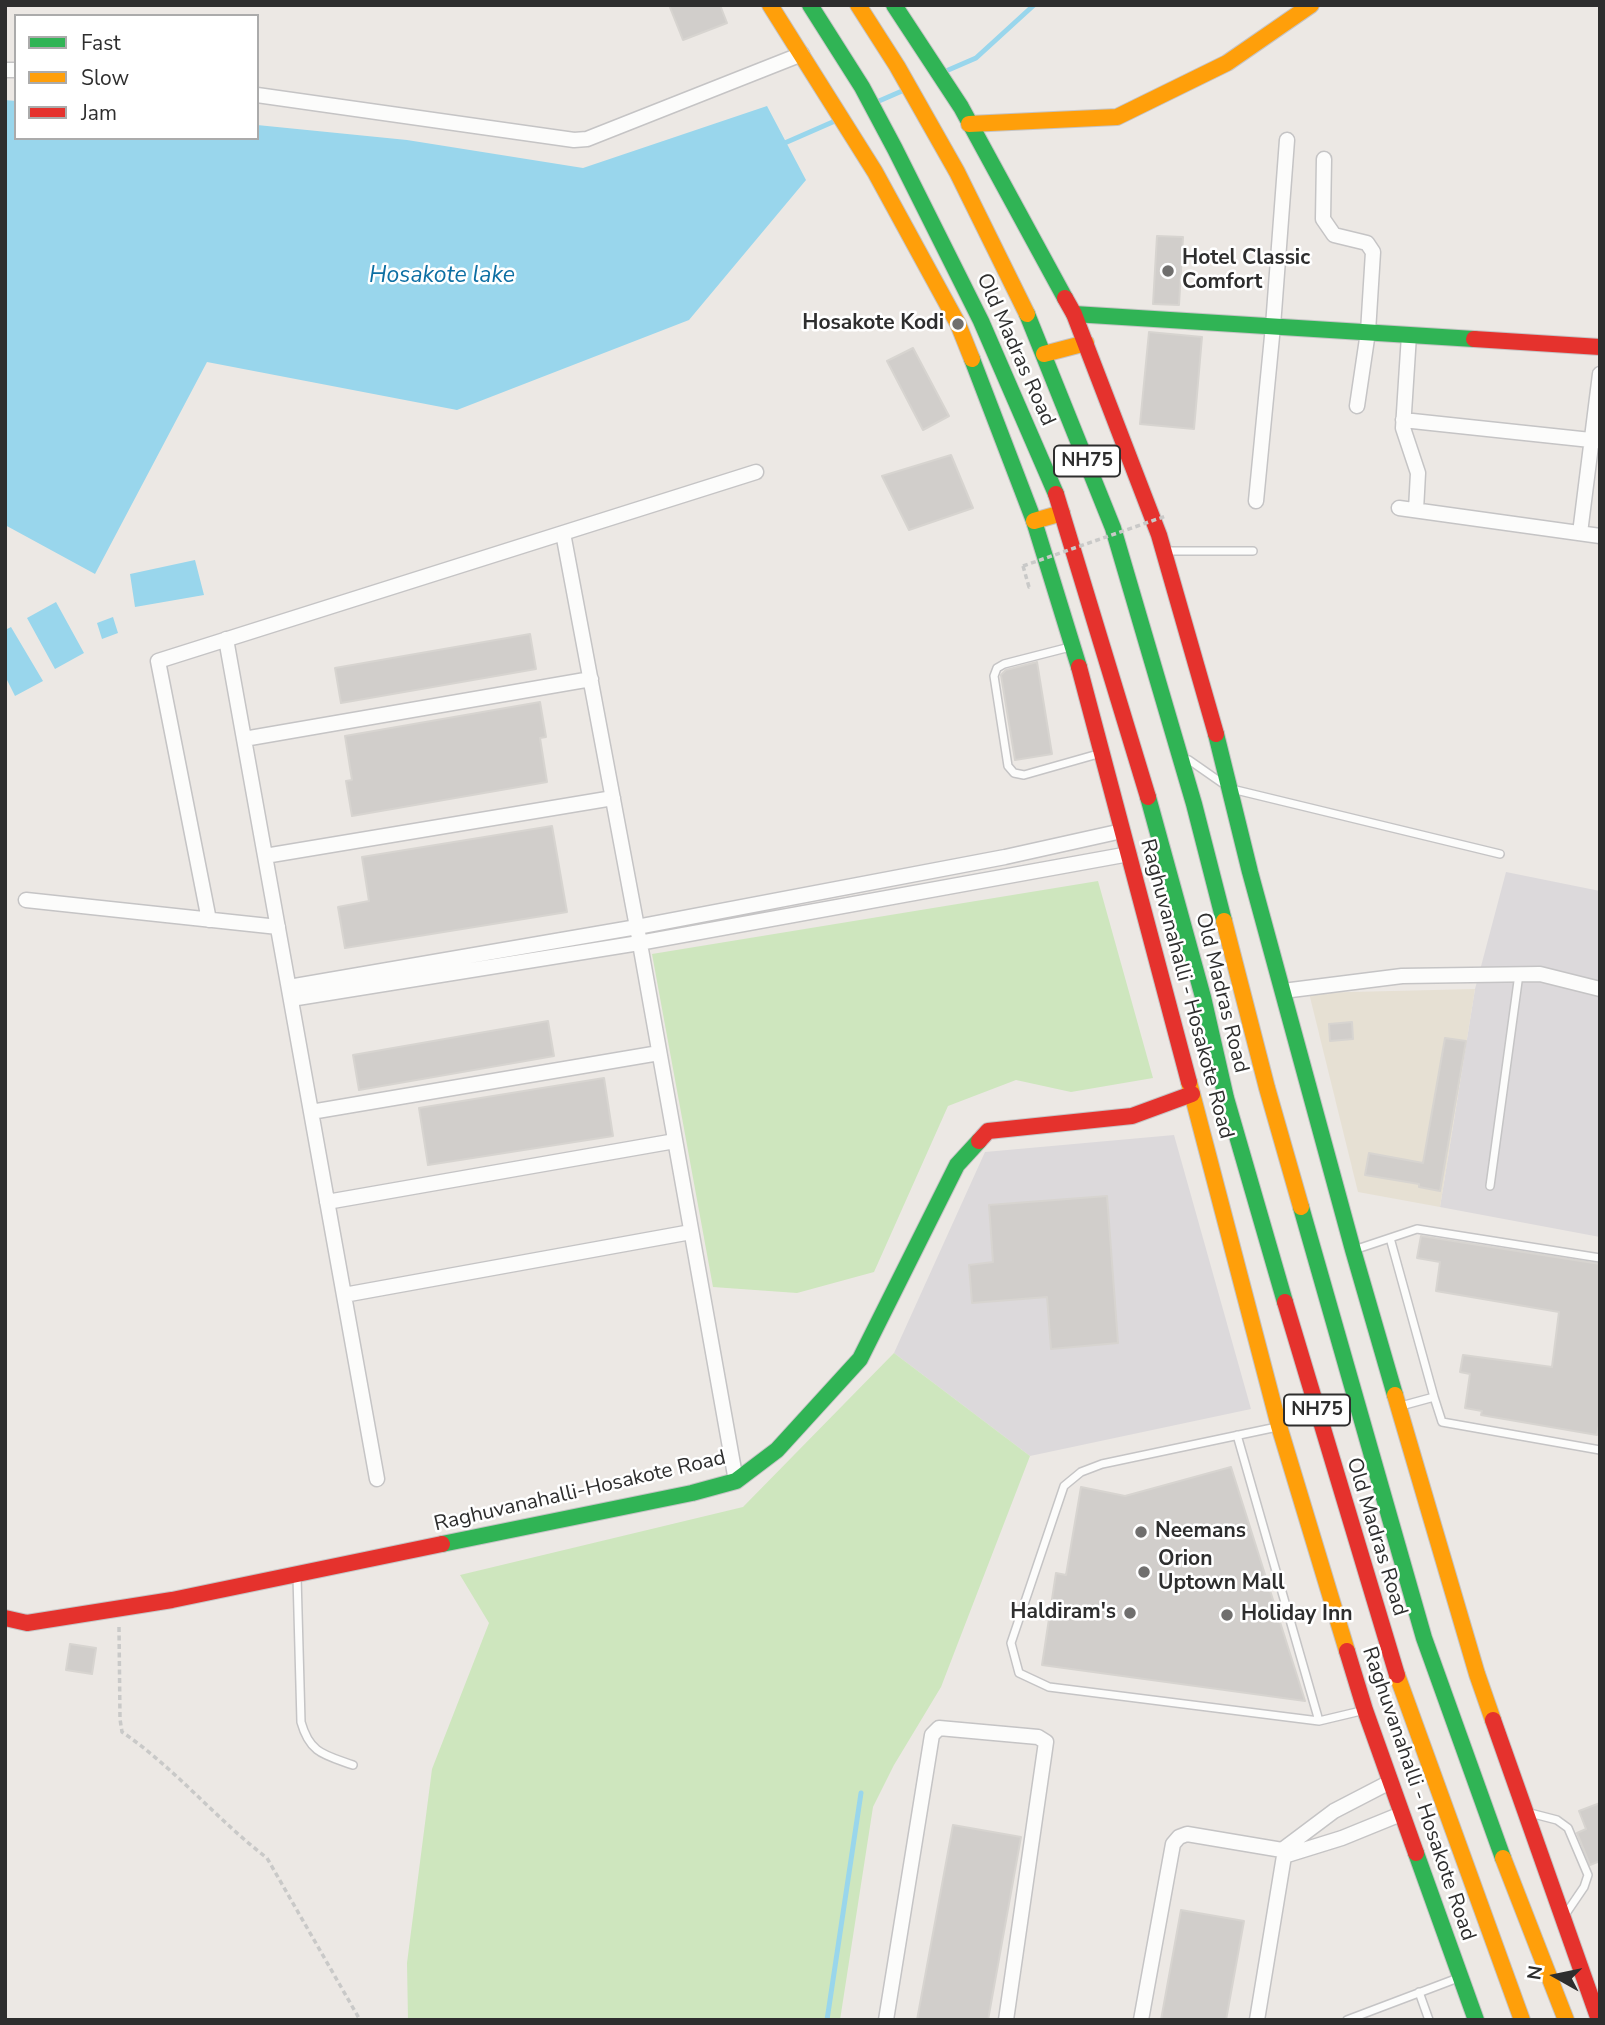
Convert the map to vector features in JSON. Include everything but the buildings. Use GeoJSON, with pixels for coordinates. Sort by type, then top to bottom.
{"type":"FeatureCollection","features":[{"type":"Feature","properties":{"kind":"main road","name":"Raghuvanahalli - Hosakote Road"},"geometry":{"type":"LineString","coordinates":[[770,5],[875,172],[958,324],[1034,520],[1073,646],[1102,753],[1279,1426],[1365,1710],[1476,2020]]}},
{"type":"Feature","properties":{"kind":"main road","name":"Old Madras Road"},"geometry":{"type":"LineString","coordinates":[[810,5],[895,149],[981,321],[1062,513],[1150,803],[1203,997],[1226,1098],[1381,1624],[1403,1694],[1478,1892],[1522,2020]]}},
{"type":"Feature","properties":{"kind":"main road","name":"Old Madras Road"},"geometry":{"type":"LineString","coordinates":[[858,5],[884,44],[957,172],[1030,318],[1113,528],[1180,754],[1267,1088],[1424,1638],[1483,1807],[1566,2020]]}},
{"type":"Feature","properties":{"kind":"main road"},"geometry":{"type":"LineString","coordinates":[[969,124],[1117,117],[1227,64],[1311,5]]}},
{"type":"Feature","properties":{"kind":"main road"},"geometry":{"type":"LineString","coordinates":[[898,7],[961,107],[1074,314],[1163,551],[1231,789],[1250,872],[1353,1250],[1478,1674],[1562,1918],[1587,1976],[1599,2020]]}},
{"type":"Feature","properties":{"kind":"main road"},"geometry":{"type":"LineString","coordinates":[[1074,314],[1600,347]]}},
{"type":"Feature","properties":{"kind":"main road"},"geometry":{"type":"LineString","coordinates":[[1044,354],[1086,343]]}},
{"type":"Feature","properties":{"kind":"main road"},"geometry":{"type":"LineString","coordinates":[[1034,520],[1062,513]]}},
{"type":"Feature","properties":{"kind":"main road","name":"Raghuvanahalli-Hosakote Road"},"geometry":{"type":"LineString","coordinates":[[5,1618],[27,1623],[172,1600],[692,1493],[736,1481],[777,1450],[860,1359],[957,1165],[988,1132],[1132,1116],[1192,1094]]}},
{"type":"Feature","properties":{"kind":"street"},"geometry":{"type":"LineString","coordinates":[[259,94],[574,140],[587,139],[802,54]]}},
{"type":"Feature","properties":{"kind":"street"},"geometry":{"type":"LineString","coordinates":[[1256,501],[1287,140]]}},
{"type":"Feature","properties":{"kind":"street"},"geometry":{"type":"LineString","coordinates":[[1324,159],[1323,219],[1334,235],[1367,243],[1373,252],[1368,332],[1357,406]]}},
{"type":"Feature","properties":{"kind":"street"},"geometry":{"type":"LineString","coordinates":[[1409,335],[1403,428],[1418,472],[1416,510]]}},
{"type":"Feature","properties":{"kind":"street"},"geometry":{"type":"LineString","coordinates":[[1580,533],[1596,440],[1600,374]]}},
{"type":"Feature","properties":{"kind":"street"},"geometry":{"type":"LineString","coordinates":[[1403,420],[1596,440]]}},
{"type":"Feature","properties":{"kind":"street"},"geometry":{"type":"LineString","coordinates":[[209,920],[158,661],[756,472]]}},
{"type":"Feature","properties":{"kind":"street"},"geometry":{"type":"LineString","coordinates":[[1399,508],[1600,536]]}},
{"type":"Feature","properties":{"kind":"street"},"geometry":{"type":"LineString","coordinates":[[563,533],[736,1481]]}},
{"type":"Feature","properties":{"kind":"street"},"geometry":{"type":"LineString","coordinates":[[226,639],[377,1479]]}},
{"type":"Feature","properties":{"kind":"street"},"geometry":{"type":"LineString","coordinates":[[244,739],[591,679]]}},
{"type":"Feature","properties":{"kind":"street"},"geometry":{"type":"LineString","coordinates":[[265,856],[613,798]]}},
{"type":"Feature","properties":{"kind":"street"},"geometry":{"type":"LineString","coordinates":[[290,993],[1005,857],[1122,831]]}},
{"type":"Feature","properties":{"kind":"street"},"geometry":{"type":"LineString","coordinates":[[290,993],[639,943],[1129,854]]}},
{"type":"Feature","properties":{"kind":"street"},"geometry":{"type":"LineString","coordinates":[[26,900],[278,927]]}},
{"type":"Feature","properties":{"kind":"street"},"geometry":{"type":"LineString","coordinates":[[1283,991],[1402,976],[1518,974],[1540,974],[1600,989]]}},
{"type":"Feature","properties":{"kind":"street"},"geometry":{"type":"LineString","coordinates":[[311,1112],[659,1053]]}},
{"type":"Feature","properties":{"kind":"street"},"geometry":{"type":"LineString","coordinates":[[327,1202],[675,1142]]}},
{"type":"Feature","properties":{"kind":"street"},"geometry":{"type":"LineString","coordinates":[[344,1295],[691,1232]]}},
{"type":"Feature","properties":{"kind":"street"},"geometry":{"type":"LineString","coordinates":[[886,2020],[932,1735],[939,1728],[1038,1737],[1046,1742],[1006,2020]]}},
{"type":"Feature","properties":{"kind":"street"},"geometry":{"type":"LineString","coordinates":[[1257,2020],[1283,1853],[1334,1811],[1390,1783]]}},
{"type":"Feature","properties":{"kind":"street"},"geometry":{"type":"LineString","coordinates":[[1141,2020],[1173,1844],[1179,1837],[1187,1834],[1283,1853],[1342,1838],[1401,1814]]}},
{"type":"Feature","properties":{"kind":"lane"},"geometry":{"type":"LineString","coordinates":[[1163,551],[1253,551]]}},
{"type":"Feature","properties":{"kind":"lane"},"geometry":{"type":"LineString","coordinates":[[1073,646],[997,668],[994,676],[1008,766],[1014,773],[1024,775],[1102,753]]}},
{"type":"Feature","properties":{"kind":"lane"},"geometry":{"type":"LineString","coordinates":[[1180,754],[1231,789],[1500,855]]}},
{"type":"Feature","properties":{"kind":"lane"},"geometry":{"type":"LineString","coordinates":[[1490,1186],[1518,974]]}},
{"type":"Feature","properties":{"kind":"lane"},"geometry":{"type":"LineString","coordinates":[[1353,1250],[1417,1229],[1600,1258]]}},
{"type":"Feature","properties":{"kind":"lane"},"geometry":{"type":"LineString","coordinates":[[1390,1238],[1442,1422],[1600,1450]]}},
{"type":"Feature","properties":{"kind":"lane"},"geometry":{"type":"LineString","coordinates":[[1399,1407],[1434,1397]]}},
{"type":"Feature","properties":{"kind":"lane"},"geometry":{"type":"LineString","coordinates":[[1279,1426],[1102,1464],[1081,1472],[1064,1486],[1011,1643],[1019,1673],[1049,1687],[1319,1721],[1365,1710]]}},
{"type":"Feature","properties":{"kind":"lane"},"geometry":{"type":"LineString","coordinates":[[1237,1435],[1319,1721]]}},
{"type":"Feature","properties":{"kind":"lane"},"geometry":{"type":"LineString","coordinates":[[297,1574],[301,1723],[305,1738],[319,1753],[353,1765]]}},
{"type":"Feature","properties":{"kind":"lane"},"geometry":{"type":"LineString","coordinates":[[1525,1812],[1557,1820],[1569,1828],[1588,1875],[1584,1887],[1562,1918]]}},
{"type":"Feature","properties":{"kind":"lane"},"geometry":{"type":"LineString","coordinates":[[1347,2020],[1459,1977]]}},
{"type":"Feature","properties":{"kind":"lane"},"geometry":{"type":"LineString","coordinates":[[1419,1992],[1429,2020]]}},
{"type":"Feature","properties":{"kind":"path"},"geometry":{"type":"LineString","coordinates":[[1029,587],[1023,566],[1166,516]]}},
{"type":"Feature","properties":{"kind":"path"},"geometry":{"type":"LineString","coordinates":[[119,1608],[122,1732],[143,1746],[244,1841],[267,1858],[360,2020]]}},
{"type":"Feature","properties":{"kind":"shaded area"},"geometry":{"type":"Polygon","coordinates":[[[1506,872],[1600,891],[1600,1237],[1440,1207],[1475,989],[1506,872]]]}},
{"type":"Feature","properties":{"kind":"shaded area"},"geometry":{"type":"Polygon","coordinates":[[[1475,989],[1440,1207],[1358,1192],[1309,993],[1475,989]]]}},
{"type":"Feature","properties":{"kind":"shaded area"},"geometry":{"type":"Polygon","coordinates":[[[1174,1135],[1251,1409],[1030,1456],[894,1353],[985,1152],[1174,1135]]]}},
{"type":"Feature","properties":{"kind":"green space"},"geometry":{"type":"Polygon","coordinates":[[[1098,881],[1153,1078],[1071,1092],[1016,1080],[948,1106],[874,1272],[797,1293],[713,1287],[652,954],[1098,881]]]}},
{"type":"Feature","properties":{"kind":"green space"},"geometry":{"type":"Polygon","coordinates":[[[894,1353],[1030,1456],[941,1687],[894,1765],[873,1807],[840,2020],[408,2020],[407,1963],[432,1769],[489,1623],[460,1575],[743,1507],[894,1353]]]}},
{"type":"Feature","properties":{"kind":"water","name":"Hosakote lake"},"geometry":{"type":"Polygon","coordinates":[[[5,100],[14,101],[14,140],[259,140],[259,125],[407,140],[583,168],[767,106],[806,180],[689,320],[457,410],[207,362],[95,574],[5,525],[5,100]]]}},
{"type":"Feature","properties":{"kind":"water"},"geometry":{"type":"Polygon","coordinates":[[[195,560],[204,595],[135,607],[130,574],[195,560]]]}},
{"type":"Feature","properties":{"kind":"water"},"geometry":{"type":"Polygon","coordinates":[[[56,602],[84,653],[55,669],[27,618],[56,602]]]}},
{"type":"Feature","properties":{"kind":"water"},"geometry":{"type":"Polygon","coordinates":[[[113,617],[118,633],[102,639],[97,623],[113,617]]]}},
{"type":"Feature","properties":{"kind":"water"},"geometry":{"type":"Polygon","coordinates":[[[11,627],[43,681],[15,696],[5,676],[5,630],[11,627]]]}},
{"type":"Feature","properties":{"kind":"waterway"},"geometry":{"type":"LineString","coordinates":[[946,71],[976,58],[1034,5]]}},
{"type":"Feature","properties":{"kind":"waterway"},"geometry":{"type":"LineString","coordinates":[[879,101],[902,91]]}},
{"type":"Feature","properties":{"kind":"waterway"},"geometry":{"type":"LineString","coordinates":[[787,142],[835,121]]}},
{"type":"Feature","properties":{"kind":"waterway"},"geometry":{"type":"LineString","coordinates":[[827,2020],[861,1793]]}},
{"type":"Feature","properties":{"kind":"traffic: fast"},"geometry":{"type":"LineString","coordinates":[[810,5],[862,87],[895,149],[981,321],[1056,494]]}},
{"type":"Feature","properties":{"kind":"traffic: fast"},"geometry":{"type":"LineString","coordinates":[[894,5],[961,107],[1065,298]]}},
{"type":"Feature","properties":{"kind":"traffic: fast"},"geometry":{"type":"LineString","coordinates":[[1027,314],[1113,528],[1194,804],[1224,921]]}},
{"type":"Feature","properties":{"kind":"traffic: fast"},"geometry":{"type":"LineString","coordinates":[[1074,314],[1474,339]]}},
{"type":"Feature","properties":{"kind":"traffic: fast"},"geometry":{"type":"LineString","coordinates":[[972,359],[1034,521],[1079,667]]}},
{"type":"Feature","properties":{"kind":"traffic: fast"},"geometry":{"type":"LineString","coordinates":[[1216,734],[1250,872],[1395,1395]]}},
{"type":"Feature","properties":{"kind":"traffic: fast"},"geometry":{"type":"LineString","coordinates":[[1148,797],[1203,997],[1226,1098],[1285,1302]]}},
{"type":"Feature","properties":{"kind":"traffic: fast"},"geometry":{"type":"LineString","coordinates":[[442,1544],[692,1493],[736,1481],[777,1450],[860,1359],[957,1165],[979,1141]]}},
{"type":"Feature","properties":{"kind":"traffic: fast"},"geometry":{"type":"LineString","coordinates":[[1301,1207],[1424,1638],[1503,1858]]}},
{"type":"Feature","properties":{"kind":"traffic: fast"},"geometry":{"type":"LineString","coordinates":[[1416,1853],[1476,2020]]}},
{"type":"Feature","properties":{"kind":"traffic: slow"},"geometry":{"type":"LineString","coordinates":[[770,5],[875,172],[958,324],[972,359]]}},
{"type":"Feature","properties":{"kind":"traffic: slow"},"geometry":{"type":"LineString","coordinates":[[858,5],[897,66],[957,172],[1027,314]]}},
{"type":"Feature","properties":{"kind":"traffic: slow"},"geometry":{"type":"LineString","coordinates":[[969,124],[1117,117],[1227,63],[1311,5]]}},
{"type":"Feature","properties":{"kind":"traffic: slow"},"geometry":{"type":"LineString","coordinates":[[1044,354],[1086,343]]}},
{"type":"Feature","properties":{"kind":"traffic: slow"},"geometry":{"type":"LineString","coordinates":[[1034,521],[1062,513]]}},
{"type":"Feature","properties":{"kind":"traffic: slow"},"geometry":{"type":"LineString","coordinates":[[1224,921],[1301,1207]]}},
{"type":"Feature","properties":{"kind":"traffic: slow"},"geometry":{"type":"LineString","coordinates":[[1189,1082],[1279,1426],[1347,1651]]}},
{"type":"Feature","properties":{"kind":"traffic: slow"},"geometry":{"type":"LineString","coordinates":[[1395,1395],[1493,1720]]}},
{"type":"Feature","properties":{"kind":"traffic: slow"},"geometry":{"type":"LineString","coordinates":[[1397,1675],[1522,2020]]}},
{"type":"Feature","properties":{"kind":"traffic: slow"},"geometry":{"type":"LineString","coordinates":[[1503,1858],[1566,2020]]}},
{"type":"Feature","properties":{"kind":"traffic: jam"},"geometry":{"type":"LineString","coordinates":[[1065,298],[1074,314],[1159,535],[1216,734]]}},
{"type":"Feature","properties":{"kind":"traffic: jam"},"geometry":{"type":"LineString","coordinates":[[1474,339],[1600,347]]}},
{"type":"Feature","properties":{"kind":"traffic: jam"},"geometry":{"type":"LineString","coordinates":[[1056,494],[1148,797]]}},
{"type":"Feature","properties":{"kind":"traffic: jam"},"geometry":{"type":"LineString","coordinates":[[1079,667],[1189,1082]]}},
{"type":"Feature","properties":{"kind":"traffic: jam"},"geometry":{"type":"LineString","coordinates":[[979,1141],[988,1131],[1132,1116],[1192,1094]]}},
{"type":"Feature","properties":{"kind":"traffic: jam"},"geometry":{"type":"LineString","coordinates":[[1285,1302],[1397,1675]]}},
{"type":"Feature","properties":{"kind":"traffic: jam"},"geometry":{"type":"LineString","coordinates":[[5,1618],[27,1623],[172,1600],[442,1544]]}},
{"type":"Feature","properties":{"kind":"traffic: jam"},"geometry":{"type":"LineString","coordinates":[[1347,1651],[1416,1853]]}},
{"type":"Feature","properties":{"kind":"traffic: jam"},"geometry":{"type":"LineString","coordinates":[[1493,1720],[1599,2020]]}},
{"type":"Feature","properties":{"kind":"place","name":"Hotel Classic Comfort"},"geometry":{"type":"Point","coordinates":[1168,271]}},
{"type":"Feature","properties":{"kind":"place","name":"Hosakote Kodi"},"geometry":{"type":"Point","coordinates":[958,324]}},
{"type":"Feature","properties":{"kind":"place","name":"Neemans"},"geometry":{"type":"Point","coordinates":[1141,1532]}},
{"type":"Feature","properties":{"kind":"place","name":"Orion Uptown Mall"},"geometry":{"type":"Point","coordinates":[1144,1572]}},
{"type":"Feature","properties":{"kind":"place","name":"Haldiram's"},"geometry":{"type":"Point","coordinates":[1130,1613]}},
{"type":"Feature","properties":{"kind":"place","name":"Holiday Inn"},"geometry":{"type":"Point","coordinates":[1227,1615]}}]}
